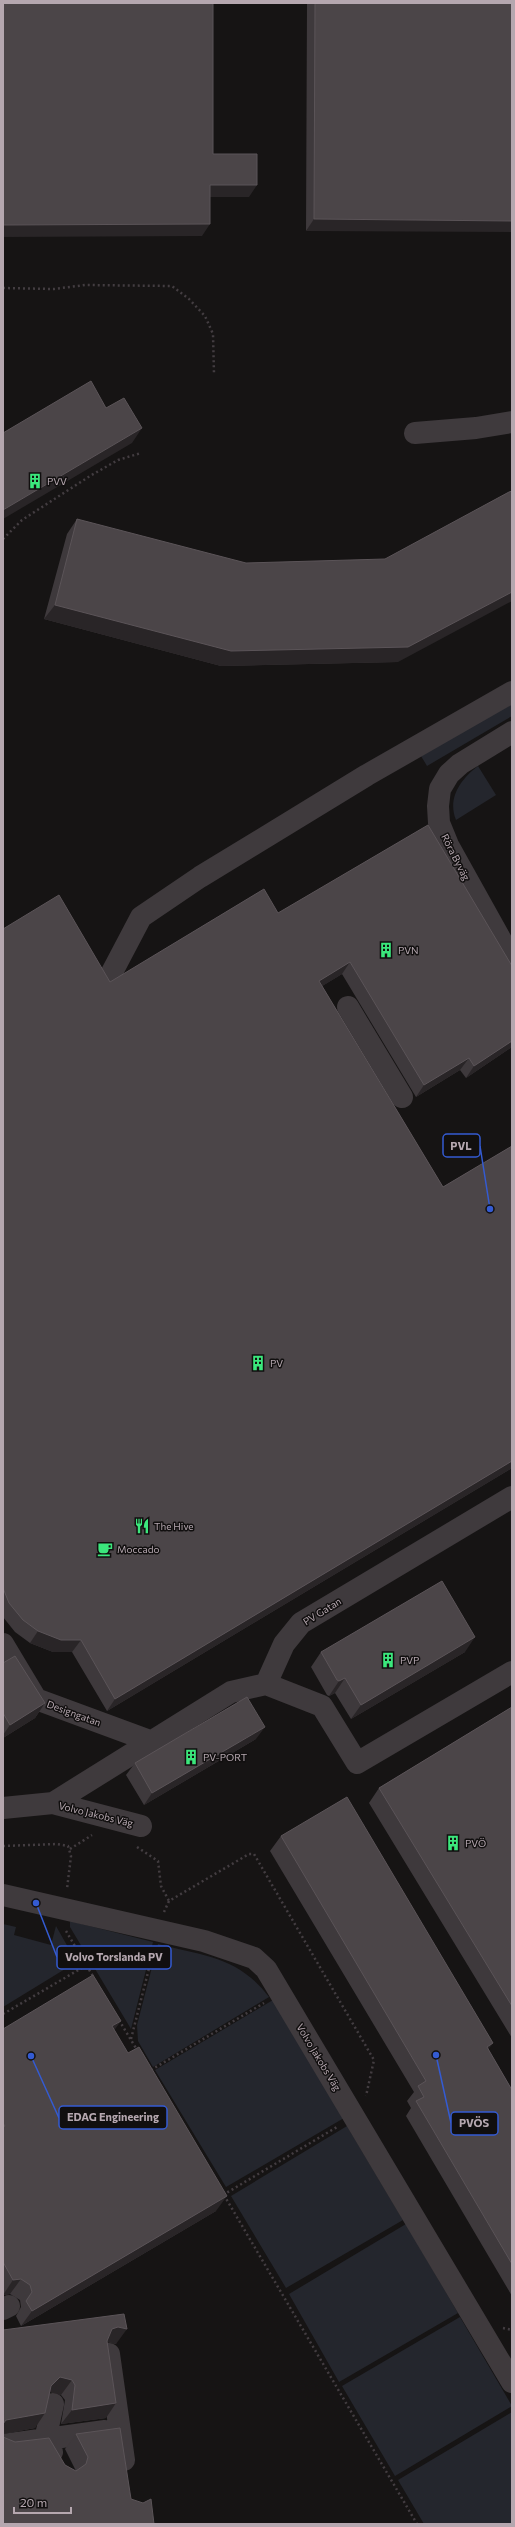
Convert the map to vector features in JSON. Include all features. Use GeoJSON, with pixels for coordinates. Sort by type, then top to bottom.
{"type":"FeatureCollection","features":[{"type":"Feature","properties":{"kind":"street"},"geometry":{"type":"LineString","coordinates":[[415,433],[476,428],[512,422]]}},
{"type":"Feature","properties":{"kind":"street"},"geometry":{"type":"LineString","coordinates":[[110,976],[141,917],[200,876],[367,775],[512,692]]}},
{"type":"Feature","properties":{"kind":"street","name":"Röra Byväg"},"geometry":{"type":"LineString","coordinates":[[512,732],[460,764],[450,774],[440,789],[438,806],[439,823],[448,846],[512,960]]}},
{"type":"Feature","properties":{"kind":"street"},"geometry":{"type":"LineString","coordinates":[[348,1007],[402,1097]]}},
{"type":"Feature","properties":{"kind":"street","name":"PV Gatan"},"geometry":{"type":"LineString","coordinates":[[266,1684],[284,1644],[301,1623],[512,1497]]}},
{"type":"Feature","properties":{"kind":"street","name":"Designgatan"},"geometry":{"type":"LineString","coordinates":[[3,1644],[36,1699],[150,1741]]}},
{"type":"Feature","properties":{"kind":"street"},"geometry":{"type":"LineString","coordinates":[[52,1803],[231,1692],[266,1684],[322,1706],[357,1763],[512,1672]]}},
{"type":"Feature","properties":{"kind":"street","name":"Volvo Jakobs Väg"},"geometry":{"type":"LineString","coordinates":[[3,1808],[52,1803],[136,1835]]}},
{"type":"Feature","properties":{"kind":"street","name":"Volvo Jakobs Väg"},"geometry":{"type":"LineString","coordinates":[[3,1896],[204,1941],[254,1958],[266,1970],[281,1992],[512,2382]]}},
{"type":"Feature","properties":{"kind":"street"},"geometry":{"type":"LineString","coordinates":[[109,2354],[127,2483]]}},
{"type":"Feature","properties":{"kind":"street"},"geometry":{"type":"LineString","coordinates":[[53,2404],[45,2440],[61,2467]]}},
{"type":"Feature","properties":{"kind":"street"},"geometry":{"type":"LineString","coordinates":[[3,2445],[120,2429]]}},
{"type":"Feature","properties":{"kind":"path"},"geometry":{"type":"LineString","coordinates":[[3,288],[172,286],[189,299],[205,316],[213,334],[214,374]]}},
{"type":"Feature","properties":{"kind":"path"},"geometry":{"type":"LineString","coordinates":[[3,539],[22,520],[90,476],[118,460],[141,453]]}},
{"type":"Feature","properties":{"kind":"path"},"geometry":{"type":"LineString","coordinates":[[70,1849],[93,1834]]}},
{"type":"Feature","properties":{"kind":"path"},"geometry":{"type":"LineString","coordinates":[[136,1835],[158,1861],[161,1886],[169,1901]]}},
{"type":"Feature","properties":{"kind":"path"},"geometry":{"type":"LineString","coordinates":[[3,1846],[57,1844],[70,1849]]}},
{"type":"Feature","properties":{"kind":"path"},"geometry":{"type":"LineString","coordinates":[[70,1849],[70,1866],[63,1909],[63,1927],[95,1978]]}},
{"type":"Feature","properties":{"kind":"path"},"geometry":{"type":"LineString","coordinates":[[131,2040],[159,1931],[169,1901],[249,1854],[256,1856],[374,2060],[364,2102],[365,2110],[223,2195]]}},
{"type":"Feature","properties":{"kind":"path"},"geometry":{"type":"LineString","coordinates":[[3,2014],[87,1965]]}},
{"type":"Feature","properties":{"kind":"path"},"geometry":{"type":"LineString","coordinates":[[145,2065],[149,2072],[281,1992]]}},
{"type":"Feature","properties":{"kind":"path"},"geometry":{"type":"LineString","coordinates":[[115,2013],[138,2053]]}},
{"type":"Feature","properties":{"kind":"path"},"geometry":{"type":"LineString","coordinates":[[219,2189],[417,2524]]}},
{"type":"Feature","properties":{"kind":"path"},"geometry":{"type":"LineString","coordinates":[[498,2327],[512,2330]]}},
{"type":"Feature","properties":{"kind":"shaded area"},"geometry":{"type":"Polygon","coordinates":[[[512,701],[512,716],[427,766],[421,756],[512,701]]]}},
{"type":"Feature","properties":{"kind":"shaded area"},"geometry":{"type":"Polygon","coordinates":[[[478,766],[496,795],[456,820],[453,804],[457,790],[466,777],[478,766]]]}},
{"type":"Feature","properties":{"kind":"shaded area"},"geometry":{"type":"Polygon","coordinates":[[[70,1921],[153,1942],[131,2029],[70,1927],[70,1921]]]}},
{"type":"Feature","properties":{"kind":"shaded area"},"geometry":{"type":"Polygon","coordinates":[[[3,1924],[16,1927],[14,1935],[51,1945],[56,1926],[73,1956],[70,1966],[3,2007],[3,1924]]]}},
{"type":"Feature","properties":{"kind":"shaded area"},"geometry":{"type":"Polygon","coordinates":[[[158,1944],[205,1955],[233,1966],[258,1984],[269,1997],[153,2067],[138,2041],[137,2025],[158,1944]]]}},
{"type":"Feature","properties":{"kind":"shaded area"},"geometry":{"type":"Polygon","coordinates":[[[273,2000],[344,2118],[226,2187],[155,2070],[273,2000]]]}},
{"type":"Feature","properties":{"kind":"shaded area"},"geometry":{"type":"Polygon","coordinates":[[[347,2126],[403,2220],[286,2288],[231,2196],[347,2126]]]}},
{"type":"Feature","properties":{"kind":"shaded area"},"geometry":{"type":"Polygon","coordinates":[[[406,2224],[458,2313],[339,2382],[289,2294],[406,2224]]]}},
{"type":"Feature","properties":{"kind":"shaded area"},"geometry":{"type":"Polygon","coordinates":[[[460,2317],[512,2406],[395,2476],[342,2386],[460,2317]]]}},
{"type":"Feature","properties":{"kind":"shaded area"},"geometry":{"type":"Polygon","coordinates":[[[512,2412],[512,2524],[424,2524],[398,2480],[512,2412]]]}},
{"type":"Feature","properties":{"kind":"building"},"geometry":{"type":"Polygon","coordinates":[[[3,3],[213,3],[213,154],[257,154],[257,185],[210,185],[210,224],[3,225],[3,3]]]}},
{"type":"Feature","properties":{"kind":"building"},"geometry":{"type":"Polygon","coordinates":[[[315,3],[512,3],[512,221],[314,219],[315,3]]]}},
{"type":"Feature","properties":{"kind":"building","name":"PVV"},"geometry":{"type":"Polygon","coordinates":[[[91,381],[106,408],[124,398],[142,428],[3,510],[3,433],[91,381]]]}},
{"type":"Feature","properties":{"kind":"building"},"geometry":{"type":"Polygon","coordinates":[[[512,491],[512,592],[408,647],[231,651],[55,605],[77,519],[246,563],[385,559],[512,491]]]}},
{"type":"Feature","properties":{"kind":"building","name":"PV"},"geometry":{"type":"Polygon","coordinates":[[[428,825],[512,966],[512,1041],[474,1066],[469,1058],[424,1085],[350,962],[319,981],[443,1187],[512,1146],[512,1461],[115,1699],[81,1640],[61,1640],[38,1631],[23,1620],[9,1603],[3,1588],[3,929],[59,895],[110,982],[264,889],[278,913],[428,825]]]}},
{"type":"Feature","properties":{"kind":"building","name":"PVP"},"geometry":{"type":"Polygon","coordinates":[[[442,1581],[475,1637],[361,1705],[345,1678],[339,1681],[337,1680],[321,1652],[442,1581]]]}},
{"type":"Feature","properties":{"kind":"building"},"geometry":{"type":"Polygon","coordinates":[[[15,1656],[45,1703],[10,1725],[3,1713],[3,1663],[15,1656]]]}},
{"type":"Feature","properties":{"kind":"building","name":"PV-PORT"},"geometry":{"type":"Polygon","coordinates":[[[247,1697],[265,1727],[152,1793],[135,1763],[247,1697]]]}},
{"type":"Feature","properties":{"kind":"building","name":"PVÖ"},"geometry":{"type":"Polygon","coordinates":[[[512,1707],[512,2006],[379,1788],[512,1707]]]}},
{"type":"Feature","properties":{"kind":"building"},"geometry":{"type":"Polygon","coordinates":[[[347,1797],[493,2043],[487,2047],[512,2090],[512,2264],[416,2101],[424,2097],[418,2086],[426,2081],[281,1836],[347,1797]]]}},
{"type":"Feature","properties":{"kind":"building"},"geometry":{"type":"Polygon","coordinates":[[[93,1975],[121,2021],[112,2026],[128,2053],[139,2047],[227,2196],[32,2311],[26,2301],[32,2292],[30,2285],[21,2279],[13,2280],[3,2262],[3,2127],[5,2126],[3,2123],[3,2029],[93,1975]]]}},
{"type":"Feature","properties":{"kind":"building"},"geometry":{"type":"Polygon","coordinates":[[[124,2314],[127,2329],[118,2327],[112,2329],[107,2341],[116,2403],[72,2410],[75,2385],[72,2380],[60,2377],[51,2386],[45,2413],[6,2420],[3,2424],[3,2330],[124,2314]]]}},
{"type":"Feature","properties":{"kind":"building"},"geometry":{"type":"Polygon","coordinates":[[[120,2428],[131,2499],[143,2503],[151,2499],[154,2524],[3,2524],[3,2437],[15,2442],[49,2438],[65,2465],[76,2471],[86,2464],[88,2457],[76,2434],[120,2428]]]}},
{"type":"Feature","properties":{"kind":"place","name":"PVV"},"geometry":{"type":"Point","coordinates":[35,481]}},
{"type":"Feature","properties":{"kind":"place","name":"PVN"},"geometry":{"type":"Point","coordinates":[386,950]}},
{"type":"Feature","properties":{"kind":"place","name":"PVL"},"geometry":{"type":"Point","coordinates":[490,1209]}},
{"type":"Feature","properties":{"kind":"place","name":"PV"},"geometry":{"type":"Point","coordinates":[258,1363]}},
{"type":"Feature","properties":{"kind":"place","name":"The Hive"},"geometry":{"type":"Point","coordinates":[142,1526]}},
{"type":"Feature","properties":{"kind":"place","name":"Moccado"},"geometry":{"type":"Point","coordinates":[105,1549]}},
{"type":"Feature","properties":{"kind":"place","name":"PVP"},"geometry":{"type":"Point","coordinates":[388,1660]}},
{"type":"Feature","properties":{"kind":"place","name":"PV-PORT"},"geometry":{"type":"Point","coordinates":[191,1757]}},
{"type":"Feature","properties":{"kind":"place","name":"PVÖ"},"geometry":{"type":"Point","coordinates":[453,1843]}},
{"type":"Feature","properties":{"kind":"place","name":"Volvo Torslanda PV"},"geometry":{"type":"Point","coordinates":[36,1903]}},
{"type":"Feature","properties":{"kind":"place","name":"PVÖS"},"geometry":{"type":"Point","coordinates":[436,2055]}},
{"type":"Feature","properties":{"kind":"place","name":"EDAG Engineering"},"geometry":{"type":"Point","coordinates":[31,2056]}}]}
